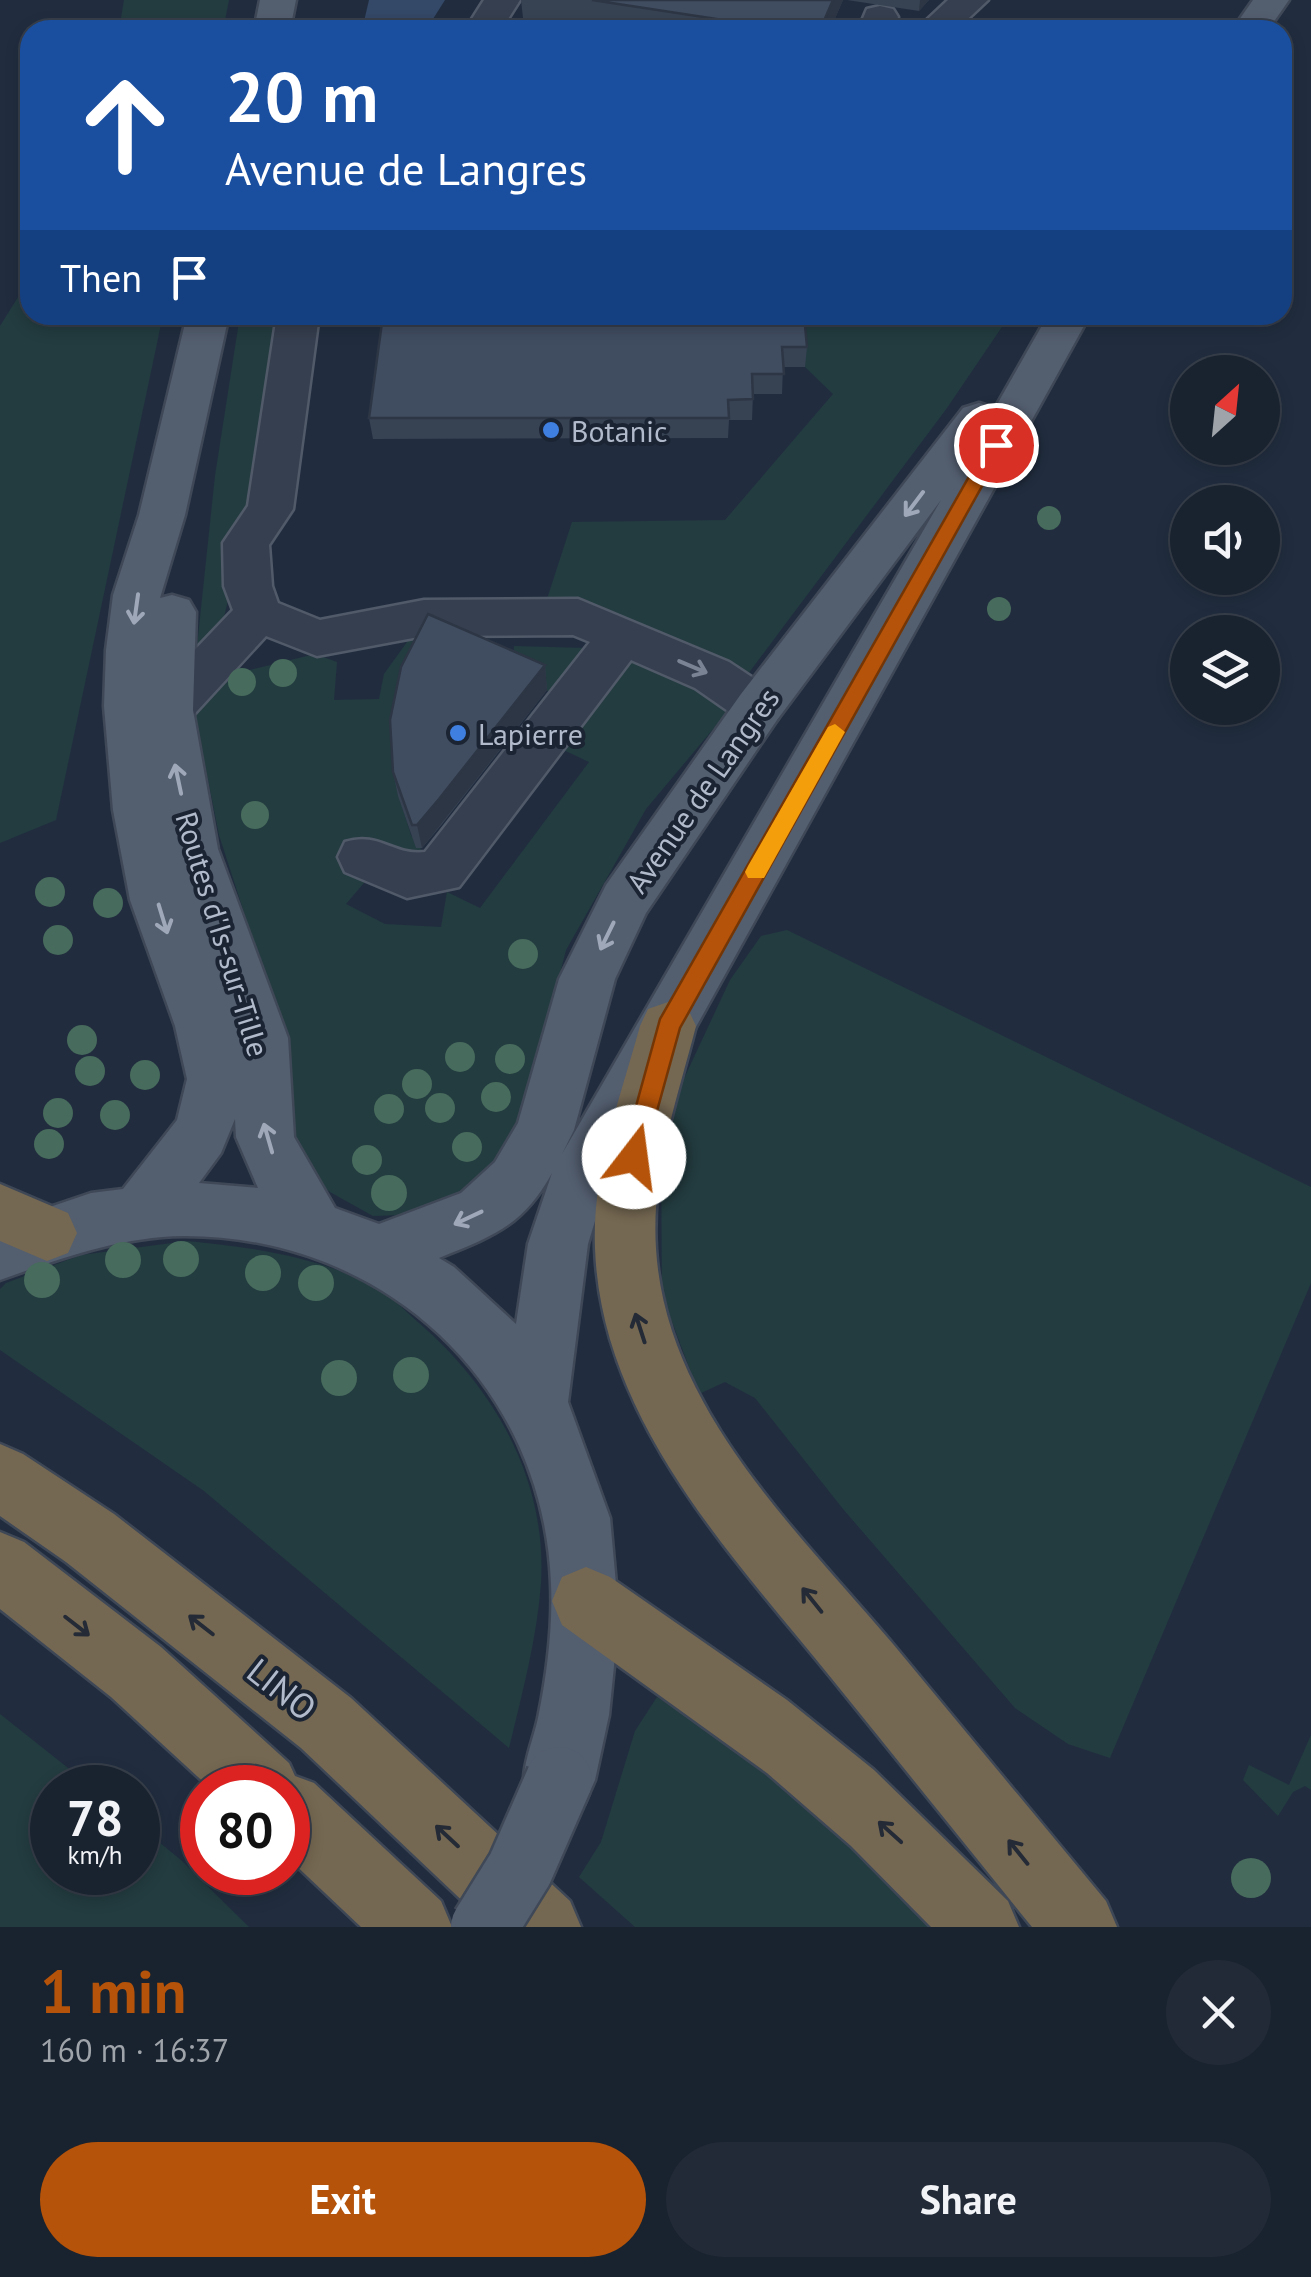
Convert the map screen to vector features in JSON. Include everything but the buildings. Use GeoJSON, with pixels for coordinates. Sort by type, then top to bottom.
{"type":"FeatureCollection","features":[{"type":"Feature","properties":{"kind":"highway"},"geometry":{"type":"LineString","coordinates":[[668,1026],[634,1157],[625,1209],[630,1296],[656,1374],[696,1454],[726,1496],[1080,1927]]}},
{"type":"Feature","properties":{"kind":"highway","name":"LINO"},"geometry":{"type":"LineString","coordinates":[[0,1476],[90,1538],[326,1723],[544,1927]]}},
{"type":"Feature","properties":{"kind":"highway"},"geometry":{"type":"LineString","coordinates":[[0,1566],[136,1672],[239,1765]]}},
{"type":"Feature","properties":{"kind":"highway"},"geometry":{"type":"LineString","coordinates":[[586,1600],[812,1764],[906,1846],[982,1927]]}},
{"type":"Feature","properties":{"kind":"highway"},"geometry":{"type":"LineString","coordinates":[[310,1829],[415,1927]]}},
{"type":"Feature","properties":{"kind":"main road","name":"Routes d'Is-sur-Tille"},"geometry":{"type":"LineString","coordinates":[[142,1211],[200,1135],[211,1108],[216,1079],[203,1026],[157,900],[131,755],[130,650],[137,595],[162,515],[206,325]]}},
{"type":"Feature","properties":{"kind":"main road","name":"Avenue de Langres"},"geometry":{"type":"LineString","coordinates":[[380,1252],[482,1213],[516,1181],[545,1130],[582,994],[604,940],[664,838],[1050,325]]}},
{"type":"Feature","properties":{"kind":"main road"},"geometry":{"type":"LineString","coordinates":[[536,1406],[555,1262],[575,1188],[1062,325]]}},
{"type":"Feature","properties":{"kind":"main road","name":"Routes d'Is-sur-Tille"},"geometry":{"type":"LineString","coordinates":[[162,515],[175,583],[168,710],[192,849],[260,1038],[265,1136],[286,1183],[312,1224]]}},
{"type":"Feature","properties":{"kind":"main road"},"geometry":{"type":"LineString","coordinates":[[16,1232],[142,1211],[238,1211],[312,1224],[380,1252],[418,1274],[484,1332],[536,1406],[566,1478],[576,1517],[586,1600],[577,1704],[559,1780],[520,1870],[484,1927]]}},
{"type":"Feature","properties":{"kind":"lane"},"geometry":{"type":"LineString","coordinates":[[946,20],[970,0]]}},
{"type":"Feature","properties":{"kind":"lane"},"geometry":{"type":"LineString","coordinates":[[297,325],[270,508],[246,543],[248,586],[258,614],[317,638],[424,618],[578,617],[712,675],[759,707]]}},
{"type":"Feature","properties":{"kind":"lane"},"geometry":{"type":"LineString","coordinates":[[168,710],[258,614]]}},
{"type":"Feature","properties":{"kind":"lane"},"geometry":{"type":"LineString","coordinates":[[364,857],[406,876],[440,872],[622,636]]}},
{"type":"Feature","properties":{"kind":"green space"},"geometry":{"type":"Polygon","coordinates":[[[124,0],[229,0],[225,20],[121,20],[124,0]]]}},
{"type":"Feature","properties":{"kind":"green space"},"geometry":{"type":"Polygon","coordinates":[[[20,294],[20,325],[161,325],[56,820],[0,843],[0,326],[20,294]]]}},
{"type":"Feature","properties":{"kind":"green space"},"geometry":{"type":"Polygon","coordinates":[[[238,325],[283,325],[245,530],[217,646],[195,665],[215,476],[238,325]]]}},
{"type":"Feature","properties":{"kind":"green space"},"geometry":{"type":"Polygon","coordinates":[[[802,325],[1003,325],[947,408],[748,674],[649,630],[593,614],[544,608],[572,522],[725,520],[833,394],[805,367],[802,325]]]}},
{"type":"Feature","properties":{"kind":"green space"},"geometry":{"type":"Polygon","coordinates":[[[415,631],[483,631],[469,649],[513,668],[514,646],[586,648],[552,693],[528,681],[397,790],[411,835],[421,849],[413,859],[369,877],[346,904],[385,924],[441,927],[447,892],[480,908],[589,762],[555,746],[629,657],[683,676],[729,710],[646,809],[566,950],[522,1121],[495,1165],[446,1202],[401,1215],[373,1216],[330,1192],[311,1176],[291,1140],[277,1015],[219,835],[193,704],[233,674],[315,654],[337,662],[334,700],[379,699],[384,674],[415,631]]]}},
{"type":"Feature","properties":{"kind":"green space"},"geometry":{"type":"Polygon","coordinates":[[[787,930],[1311,1187],[1311,1283],[1110,1758],[1068,1744],[1015,1708],[843,1509],[755,1398],[725,1382],[699,1394],[662,1295],[661,1147],[681,1085],[730,980],[761,936],[787,930]]]}},
{"type":"Feature","properties":{"kind":"green space"},"geometry":{"type":"Polygon","coordinates":[[[187,1241],[261,1250],[309,1261],[378,1288],[446,1349],[493,1407],[525,1473],[541,1545],[536,1624],[509,1748],[204,1491],[0,1350],[0,1289],[6,1283],[81,1255],[187,1241]]]}},
{"type":"Feature","properties":{"kind":"green space"},"geometry":{"type":"Polygon","coordinates":[[[657,1697],[774,1773],[862,1851],[931,1927],[635,1927],[579,1877],[601,1842],[635,1731],[657,1697]]]}},
{"type":"Feature","properties":{"kind":"green space"},"geometry":{"type":"Polygon","coordinates":[[[0,1714],[64,1765],[30,1765],[30,1895],[160,1895],[160,1843],[180,1859],[180,1895],[217,1895],[249,1927],[0,1927],[0,1714]]]}},
{"type":"Feature","properties":{"kind":"green space"},"geometry":{"type":"Polygon","coordinates":[[[1311,1735],[1311,1790],[1305,1786],[1293,1792],[1278,1816],[1243,1780],[1249,1765],[1289,1785],[1311,1735]]]}},
{"type":"Feature","properties":{"kind":"water"},"geometry":{"type":"Polygon","coordinates":[[[369,0],[445,0],[432,20],[364,20],[369,0]]]}},
{"type":"Feature","properties":{"kind":"slow traffic"},"geometry":{"type":"LineString","coordinates":[[756,872],[835,732]]}},
{"type":"Feature","properties":{"kind":"place","name":"Botanic"},"geometry":{"type":"Point","coordinates":[551,430]}},
{"type":"Feature","properties":{"kind":"place","name":"Lapierre"},"geometry":{"type":"Point","coordinates":[458,733]}},
{"type":"Feature","properties":{"kind":"route"},"geometry":{"type":"LineString","coordinates":[[634,1157],[668,1026],[996,445]]}}]}
